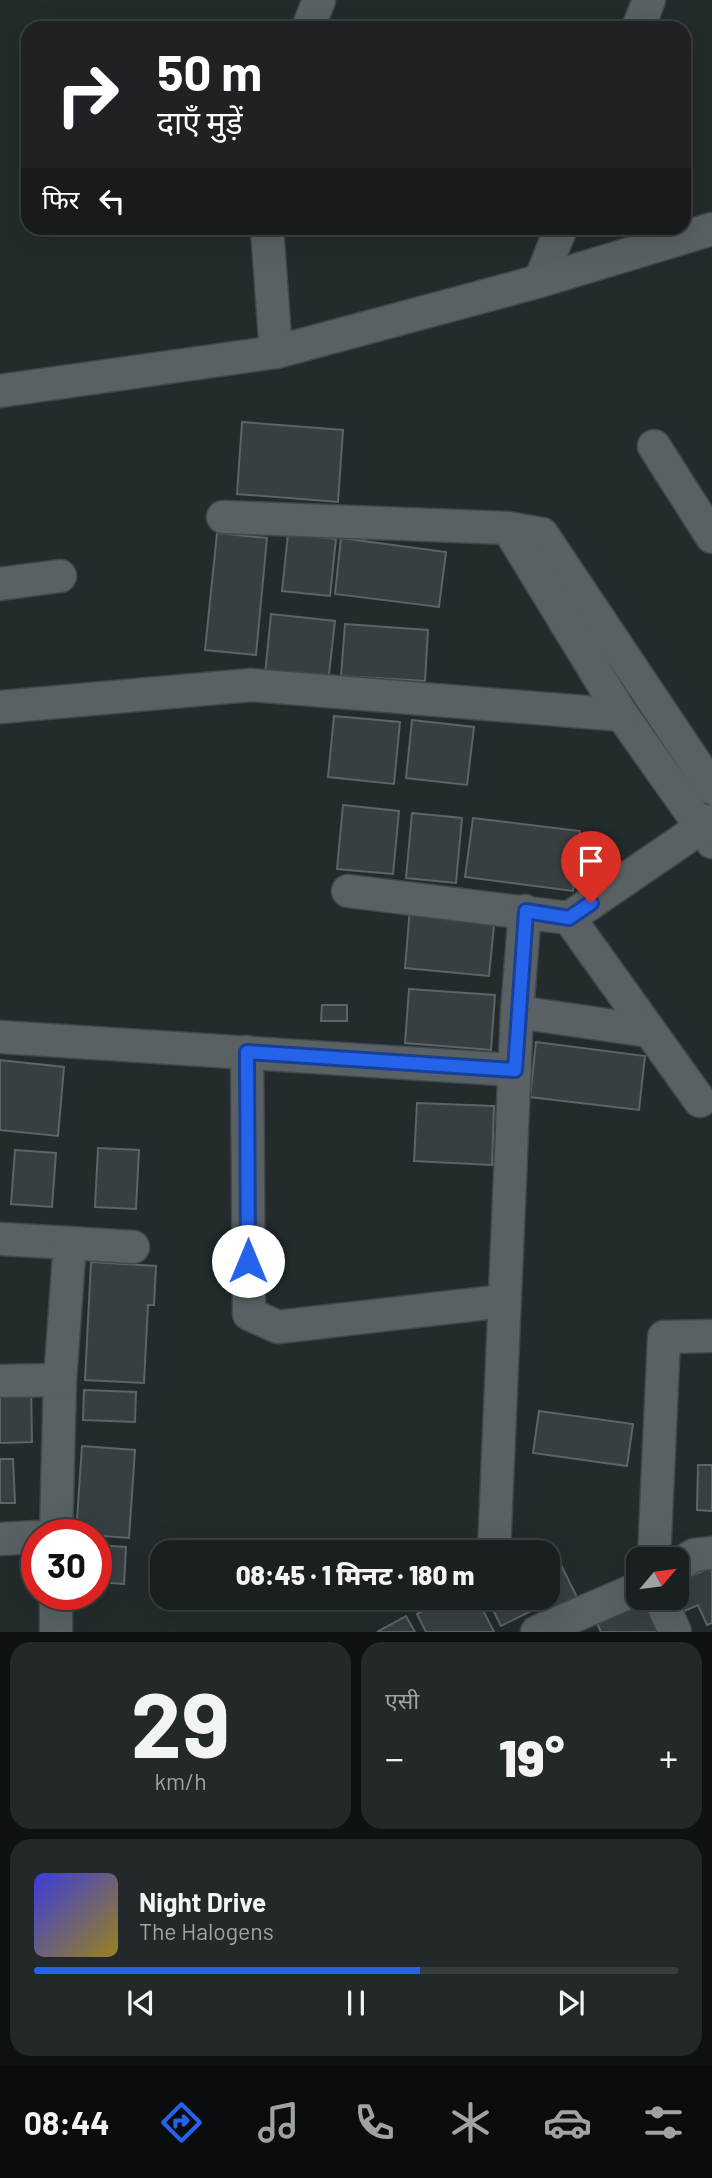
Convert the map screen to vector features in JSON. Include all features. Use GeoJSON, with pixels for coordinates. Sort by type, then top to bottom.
{"type":"FeatureCollection","features":[{"type":"Feature","properties":{"kind":"street"},"geometry":{"type":"LineString","coordinates":[[311,21],[319,0]]}},
{"type":"Feature","properties":{"kind":"street"},"geometry":{"type":"LineString","coordinates":[[641,21],[649,0]]}},
{"type":"Feature","properties":{"kind":"street"},"geometry":{"type":"LineString","coordinates":[[0,391],[276,352],[540,281],[712,229]]}},
{"type":"Feature","properties":{"kind":"street"},"geometry":{"type":"LineString","coordinates":[[268,235],[276,352]]}},
{"type":"Feature","properties":{"kind":"street"},"geometry":{"type":"LineString","coordinates":[[540,281],[558,235]]}},
{"type":"Feature","properties":{"kind":"street"},"geometry":{"type":"LineString","coordinates":[[654,446],[712,537]]}},
{"type":"Feature","properties":{"kind":"street"},"geometry":{"type":"LineString","coordinates":[[223,517],[508,528],[542,534],[712,788]]}},
{"type":"Feature","properties":{"kind":"street"},"geometry":{"type":"LineString","coordinates":[[348,891],[569,918],[709,829],[622,715],[508,528]]}},
{"type":"Feature","properties":{"kind":"street"},"geometry":{"type":"LineString","coordinates":[[0,584],[60,576]]}},
{"type":"Feature","properties":{"kind":"street"},"geometry":{"type":"LineString","coordinates":[[0,707],[251,685],[622,715]]}},
{"type":"Feature","properties":{"kind":"street"},"geometry":{"type":"LineString","coordinates":[[494,1540],[517,1012],[526,911]]}},
{"type":"Feature","properties":{"kind":"street"},"geometry":{"type":"LineString","coordinates":[[569,918],[700,1101]]}},
{"type":"Feature","properties":{"kind":"street"},"geometry":{"type":"LineString","coordinates":[[517,1012],[649,1031]]}},
{"type":"Feature","properties":{"kind":"street"},"geometry":{"type":"LineString","coordinates":[[0,1037],[515,1070]]}},
{"type":"Feature","properties":{"kind":"street"},"geometry":{"type":"LineString","coordinates":[[247,1052],[249,1314],[278,1327],[504,1301]]}},
{"type":"Feature","properties":{"kind":"street"},"geometry":{"type":"LineString","coordinates":[[0,1239],[133,1247]]}},
{"type":"Feature","properties":{"kind":"street"},"geometry":{"type":"LineString","coordinates":[[56,1519],[60,1380],[70,1243]]}},
{"type":"Feature","properties":{"kind":"street"},"geometry":{"type":"LineString","coordinates":[[655,1547],[664,1337],[712,1336]]}},
{"type":"Feature","properties":{"kind":"street"},"geometry":{"type":"LineString","coordinates":[[0,1381],[60,1380]]}},
{"type":"Feature","properties":{"kind":"street"},"geometry":{"type":"LineString","coordinates":[[0,1539],[21,1538]]}},
{"type":"Feature","properties":{"kind":"street"},"geometry":{"type":"LineString","coordinates":[[690,1558],[712,1553]]}},
{"type":"Feature","properties":{"kind":"street"},"geometry":{"type":"LineString","coordinates":[[537,1632],[626,1594]]}},
{"type":"Feature","properties":{"kind":"street"},"geometry":{"type":"LineString","coordinates":[[56,1610],[57,1632]]}},
{"type":"Feature","properties":{"kind":"street"},"geometry":{"type":"LineString","coordinates":[[665,1610],[675,1632]]}},
{"type":"Feature","properties":{"kind":"building"},"geometry":{"type":"Polygon","coordinates":[[[242,422],[343,430],[338,502],[237,494],[242,422]]]}},
{"type":"Feature","properties":{"kind":"building"},"geometry":{"type":"Polygon","coordinates":[[[217,533],[267,538],[256,655],[205,650],[217,533]]]}},
{"type":"Feature","properties":{"kind":"building"},"geometry":{"type":"Polygon","coordinates":[[[288,534],[336,539],[330,596],[282,591],[288,534]]]}},
{"type":"Feature","properties":{"kind":"building"},"geometry":{"type":"Polygon","coordinates":[[[341,538],[446,552],[439,607],[335,594],[341,538]]]}},
{"type":"Feature","properties":{"kind":"building"},"geometry":{"type":"Polygon","coordinates":[[[271,614],[335,621],[328,683],[265,675],[271,614]]]}},
{"type":"Feature","properties":{"kind":"building"},"geometry":{"type":"Polygon","coordinates":[[[345,624],[428,630],[425,681],[341,676],[345,624]]]}},
{"type":"Feature","properties":{"kind":"building"},"geometry":{"type":"Polygon","coordinates":[[[334,716],[400,722],[394,784],[328,777],[334,716]]]}},
{"type":"Feature","properties":{"kind":"building"},"geometry":{"type":"Polygon","coordinates":[[[412,720],[474,727],[467,785],[406,778],[412,720]]]}},
{"type":"Feature","properties":{"kind":"building"},"geometry":{"type":"Polygon","coordinates":[[[343,805],[399,811],[393,874],[337,869],[343,805]]]}},
{"type":"Feature","properties":{"kind":"building"},"geometry":{"type":"Polygon","coordinates":[[[412,813],[462,818],[456,883],[406,878],[412,813]]]}},
{"type":"Feature","properties":{"kind":"building"},"geometry":{"type":"Polygon","coordinates":[[[473,818],[580,831],[573,891],[465,877],[473,818]]]}},
{"type":"Feature","properties":{"kind":"building"},"geometry":{"type":"Polygon","coordinates":[[[410,908],[495,916],[489,976],[405,968],[410,908]]]}},
{"type":"Feature","properties":{"kind":"building"},"geometry":{"type":"Polygon","coordinates":[[[409,989],[495,995],[491,1050],[405,1043],[409,989]]]}},
{"type":"Feature","properties":{"kind":"building"},"geometry":{"type":"Polygon","coordinates":[[[322,1005],[347,1005],[347,1021],[321,1021],[322,1005]]]}},
{"type":"Feature","properties":{"kind":"building"},"geometry":{"type":"Polygon","coordinates":[[[536,1042],[645,1056],[639,1110],[530,1097],[536,1042]]]}},
{"type":"Feature","properties":{"kind":"building"},"geometry":{"type":"Polygon","coordinates":[[[0,1060],[64,1067],[58,1136],[0,1130],[0,1060]]]}},
{"type":"Feature","properties":{"kind":"building"},"geometry":{"type":"Polygon","coordinates":[[[417,1103],[494,1106],[492,1165],[414,1161],[417,1103]]]}},
{"type":"Feature","properties":{"kind":"building"},"geometry":{"type":"Polygon","coordinates":[[[98,1148],[139,1150],[136,1209],[95,1207],[98,1148]]]}},
{"type":"Feature","properties":{"kind":"building"},"geometry":{"type":"Polygon","coordinates":[[[15,1150],[56,1153],[52,1207],[11,1204],[15,1150]]]}},
{"type":"Feature","properties":{"kind":"building"},"geometry":{"type":"Polygon","coordinates":[[[91,1262],[156,1266],[154,1305],[148,1305],[144,1383],[85,1380],[91,1262]]]}},
{"type":"Feature","properties":{"kind":"building"},"geometry":{"type":"Polygon","coordinates":[[[0,1384],[31,1384],[32,1442],[0,1443],[0,1384]]]}},
{"type":"Feature","properties":{"kind":"building"},"geometry":{"type":"Polygon","coordinates":[[[84,1390],[136,1392],[135,1422],[83,1420],[84,1390]]]}},
{"type":"Feature","properties":{"kind":"building"},"geometry":{"type":"Polygon","coordinates":[[[539,1411],[633,1424],[627,1466],[533,1453],[539,1411]]]}},
{"type":"Feature","properties":{"kind":"building"},"geometry":{"type":"Polygon","coordinates":[[[82,1446],[135,1450],[129,1538],[112,1537],[112,1519],[77,1519],[82,1446]]]}},
{"type":"Feature","properties":{"kind":"building"},"geometry":{"type":"Polygon","coordinates":[[[0,1459],[13,1459],[15,1503],[0,1503],[0,1459]]]}},
{"type":"Feature","properties":{"kind":"building"},"geometry":{"type":"Polygon","coordinates":[[[698,1465],[712,1465],[712,1511],[697,1510],[698,1465]]]}},
{"type":"Feature","properties":{"kind":"building"},"geometry":{"type":"Polygon","coordinates":[[[112,1546],[126,1547],[124,1584],[112,1583],[112,1546]]]}},
{"type":"Feature","properties":{"kind":"building"},"geometry":{"type":"Polygon","coordinates":[[[560,1563],[577,1597],[560,1606],[560,1563]]]}},
{"type":"Feature","properties":{"kind":"building"},"geometry":{"type":"Polygon","coordinates":[[[712,1567],[712,1623],[707,1625],[698,1605],[690,1608],[690,1576],[712,1567]]]}},
{"type":"Feature","properties":{"kind":"building"},"geometry":{"type":"Polygon","coordinates":[[[626,1606],[626,1610],[650,1610],[666,1632],[601,1632],[596,1621],[626,1606]]]}},
{"type":"Feature","properties":{"kind":"building"},"geometry":{"type":"Polygon","coordinates":[[[425,1610],[483,1610],[494,1632],[426,1632],[417,1614],[425,1610]]]}},
{"type":"Feature","properties":{"kind":"building"},"geometry":{"type":"Polygon","coordinates":[[[493,1610],[533,1610],[501,1626],[493,1610]]]}},
{"type":"Feature","properties":{"kind":"building"},"geometry":{"type":"Polygon","coordinates":[[[538,1610],[551,1610],[541,1615],[538,1610]]]}},
{"type":"Feature","properties":{"kind":"building"},"geometry":{"type":"Polygon","coordinates":[[[406,1616],[415,1632],[377,1632],[406,1616]]]}},
{"type":"Feature","properties":{"kind":"route"},"geometry":{"type":"LineString","coordinates":[[248,1261],[247,1052],[515,1070],[526,911],[569,918],[591,903]]}}]}
